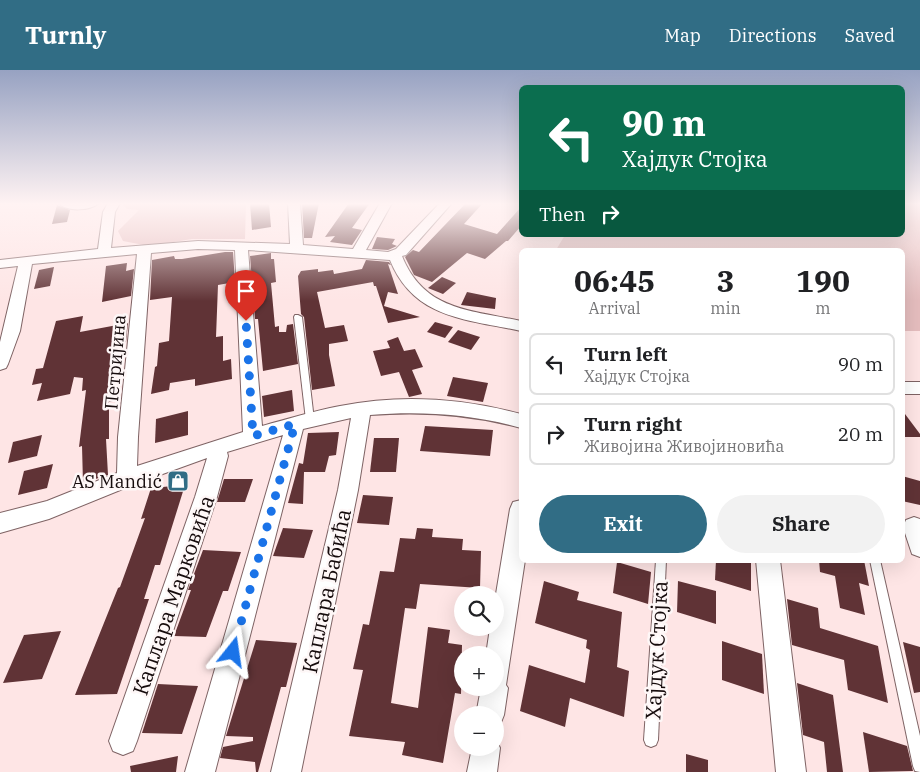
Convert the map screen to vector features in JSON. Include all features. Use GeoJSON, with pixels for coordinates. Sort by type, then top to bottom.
{"type":"FeatureCollection","features":[{"type":"Feature","properties":{"kind":"street"},"geometry":{"type":"LineString","coordinates":[[104,252],[106,236]]}},
{"type":"Feature","properties":{"kind":"street"},"geometry":{"type":"LineString","coordinates":[[296,236],[297,248]]}},
{"type":"Feature","properties":{"kind":"street"},"geometry":{"type":"LineString","coordinates":[[357,254],[367,236]]}},
{"type":"Feature","properties":{"kind":"street"},"geometry":{"type":"LineString","coordinates":[[0,264],[104,252],[198,245],[297,248],[383,257],[401,252],[416,236]]}},
{"type":"Feature","properties":{"kind":"street"},"geometry":{"type":"LineString","coordinates":[[241,245],[253,436]]}},
{"type":"Feature","properties":{"kind":"street","name":"Петријина"},"geometry":{"type":"LineString","coordinates":[[128,478],[128,437],[144,250]]}},
{"type":"Feature","properties":{"kind":"street"},"geometry":{"type":"LineString","coordinates":[[395,255],[400,269],[417,293],[426,300],[451,309],[519,326]]}},
{"type":"Feature","properties":{"kind":"street"},"geometry":{"type":"LineString","coordinates":[[0,364],[12,331],[26,262]]}},
{"type":"Feature","properties":{"kind":"street"},"geometry":{"type":"LineString","coordinates":[[905,388],[920,388]]}},
{"type":"Feature","properties":{"kind":"street"},"geometry":{"type":"LineString","coordinates":[[0,523],[40,514],[128,478],[217,447],[302,422],[362,409],[396,407],[445,408],[484,412],[519,421]]}},
{"type":"Feature","properties":{"kind":"street","name":"Каплара Бабића"},"geometry":{"type":"LineString","coordinates":[[286,772],[348,490],[362,409]]}},
{"type":"Feature","properties":{"kind":"street"},"geometry":{"type":"LineString","coordinates":[[200,772],[302,422]]}},
{"type":"Feature","properties":{"kind":"street","name":"Каплара Марковића"},"geometry":{"type":"LineString","coordinates":[[122,742],[206,497],[218,456],[217,447]]}},
{"type":"Feature","properties":{"kind":"street"},"geometry":{"type":"LineString","coordinates":[[500,646],[519,522]]}},
{"type":"Feature","properties":{"kind":"street"},"geometry":{"type":"LineString","coordinates":[[768,563],[792,772]]}},
{"type":"Feature","properties":{"kind":"street"},"geometry":{"type":"LineString","coordinates":[[482,772],[485,756]]}},
{"type":"Feature","properties":{"kind":"lane"},"geometry":{"type":"LineString","coordinates":[[298,318],[302,422]]}},
{"type":"Feature","properties":{"kind":"lane","name":"Хајдук Стојка"},"geometry":{"type":"LineString","coordinates":[[651,740],[661,563]]}},
{"type":"Feature","properties":{"kind":"lane"},"geometry":{"type":"LineString","coordinates":[[876,563],[920,766]]}},
{"type":"Feature","properties":{"kind":"shaded area"},"geometry":{"type":"Polygon","coordinates":[[[120,236],[245,236],[245,239],[192,239],[149,246],[123,241],[120,236]]]}},
{"type":"Feature","properties":{"kind":"shaded area"},"geometry":{"type":"Polygon","coordinates":[[[920,236],[920,331],[905,331],[905,248],[557,248],[564,237],[920,236]]]}},
{"type":"Feature","properties":{"kind":"building"},"geometry":{"type":"Polygon","coordinates":[[[304,236],[312,236],[312,238],[304,238],[304,236]]]}},
{"type":"Feature","properties":{"kind":"building"},"geometry":{"type":"Polygon","coordinates":[[[326,236],[358,236],[352,245],[330,242],[335,236],[325,237],[326,236]]]}},
{"type":"Feature","properties":{"kind":"building"},"geometry":{"type":"Polygon","coordinates":[[[435,236],[513,236],[485,259],[467,253],[432,282],[414,275],[405,257],[413,250],[419,252],[435,236]]]}},
{"type":"Feature","properties":{"kind":"building"},"geometry":{"type":"Polygon","coordinates":[[[377,237],[395,239],[392,244],[397,246],[388,250],[372,249],[377,237]]]}},
{"type":"Feature","properties":{"kind":"building"},"geometry":{"type":"Polygon","coordinates":[[[233,252],[235,282],[218,285],[216,337],[223,336],[223,361],[231,359],[232,379],[195,386],[195,379],[170,383],[169,390],[151,394],[155,367],[157,366],[159,343],[169,341],[172,297],[150,300],[152,260],[174,256],[175,259],[182,259],[233,252]]]}},
{"type":"Feature","properties":{"kind":"building"},"geometry":{"type":"Polygon","coordinates":[[[271,253],[271,259],[274,259],[276,282],[271,283],[275,327],[279,326],[279,332],[286,332],[287,325],[293,324],[298,364],[263,371],[258,319],[255,319],[250,256],[271,253]]]}},
{"type":"Feature","properties":{"kind":"building"},"geometry":{"type":"Polygon","coordinates":[[[366,260],[389,262],[391,265],[388,264],[398,294],[388,292],[384,306],[420,317],[388,323],[373,282],[317,292],[325,328],[344,325],[348,341],[329,344],[329,355],[335,386],[312,390],[304,317],[301,314],[298,276],[301,271],[318,269],[318,272],[333,270],[334,274],[362,269],[366,260]]]}},
{"type":"Feature","properties":{"kind":"building"},"geometry":{"type":"Polygon","coordinates":[[[127,263],[126,271],[134,269],[131,296],[102,302],[106,266],[127,263]]]}},
{"type":"Feature","properties":{"kind":"building"},"geometry":{"type":"Polygon","coordinates":[[[54,267],[50,286],[34,289],[39,270],[54,267]]]}},
{"type":"Feature","properties":{"kind":"building"},"geometry":{"type":"Polygon","coordinates":[[[442,277],[456,283],[443,294],[428,288],[442,277]]]}},
{"type":"Feature","properties":{"kind":"building"},"geometry":{"type":"Polygon","coordinates":[[[467,292],[496,298],[495,309],[461,305],[467,292]]]}},
{"type":"Feature","properties":{"kind":"building"},"geometry":{"type":"Polygon","coordinates":[[[83,316],[80,332],[128,323],[126,342],[116,344],[113,401],[109,402],[109,439],[106,439],[108,475],[83,483],[82,446],[79,447],[86,390],[82,391],[83,378],[74,377],[70,394],[37,401],[42,383],[32,385],[36,369],[43,368],[56,321],[83,316]]]}},
{"type":"Feature","properties":{"kind":"building"},"geometry":{"type":"Polygon","coordinates":[[[435,322],[453,327],[445,338],[427,332],[435,322]]]}},
{"type":"Feature","properties":{"kind":"building"},"geometry":{"type":"Polygon","coordinates":[[[458,330],[480,337],[471,350],[448,342],[458,330]]]}},
{"type":"Feature","properties":{"kind":"building"},"geometry":{"type":"Polygon","coordinates":[[[398,337],[404,351],[415,349],[423,367],[412,370],[422,394],[409,397],[399,372],[381,376],[373,351],[390,348],[387,341],[398,337]]]}},
{"type":"Feature","properties":{"kind":"building"},"geometry":{"type":"Polygon","coordinates":[[[453,377],[488,383],[483,402],[447,396],[453,377]]]}},
{"type":"Feature","properties":{"kind":"building"},"geometry":{"type":"Polygon","coordinates":[[[292,390],[294,411],[264,417],[262,396],[292,390]]]}},
{"type":"Feature","properties":{"kind":"building"},"geometry":{"type":"Polygon","coordinates":[[[188,411],[188,435],[155,443],[156,419],[188,411]]]}},
{"type":"Feature","properties":{"kind":"building"},"geometry":{"type":"Polygon","coordinates":[[[905,414],[920,434],[920,437],[905,437],[905,414]]]}},
{"type":"Feature","properties":{"kind":"building"},"geometry":{"type":"Polygon","coordinates":[[[425,426],[493,430],[490,456],[420,451],[425,426]]]}},
{"type":"Feature","properties":{"kind":"building"},"geometry":{"type":"Polygon","coordinates":[[[339,432],[336,455],[329,456],[325,472],[304,472],[303,504],[288,503],[299,463],[303,464],[308,433],[339,432]]]}},
{"type":"Feature","properties":{"kind":"building"},"geometry":{"type":"Polygon","coordinates":[[[42,435],[37,456],[8,463],[13,442],[42,435]]]}},
{"type":"Feature","properties":{"kind":"building"},"geometry":{"type":"Polygon","coordinates":[[[374,438],[399,438],[396,472],[370,472],[374,438]]]}},
{"type":"Feature","properties":{"kind":"building"},"geometry":{"type":"Polygon","coordinates":[[[53,464],[47,488],[18,495],[24,471],[53,464]]]}},
{"type":"Feature","properties":{"kind":"building"},"geometry":{"type":"Polygon","coordinates":[[[905,477],[920,481],[920,505],[905,502],[905,477]]]}},
{"type":"Feature","properties":{"kind":"building"},"geometry":{"type":"Polygon","coordinates":[[[224,479],[253,479],[245,502],[217,502],[224,479]]]}},
{"type":"Feature","properties":{"kind":"building"},"geometry":{"type":"Polygon","coordinates":[[[185,485],[160,565],[155,565],[144,599],[149,599],[117,694],[75,695],[120,587],[145,518],[141,519],[151,488],[185,485]]]}},
{"type":"Feature","properties":{"kind":"building"},"geometry":{"type":"Polygon","coordinates":[[[363,495],[393,497],[389,525],[357,523],[363,495]]]}},
{"type":"Feature","properties":{"kind":"building"},"geometry":{"type":"Polygon","coordinates":[[[283,528],[313,530],[304,558],[273,556],[283,528]]]}},
{"type":"Feature","properties":{"kind":"building"},"geometry":{"type":"Polygon","coordinates":[[[417,528],[433,529],[432,537],[463,539],[462,550],[481,551],[480,586],[420,584],[416,609],[405,608],[391,703],[418,708],[428,627],[450,630],[448,643],[462,645],[454,646],[454,696],[443,763],[402,755],[405,742],[349,736],[363,670],[353,669],[363,624],[369,625],[380,571],[394,572],[400,538],[415,539],[417,528]]]}},
{"type":"Feature","properties":{"kind":"building"},"geometry":{"type":"Polygon","coordinates":[[[203,550],[241,552],[228,591],[223,591],[206,637],[174,636],[191,590],[188,590],[203,550]]]}},
{"type":"Feature","properties":{"kind":"building"},"geometry":{"type":"Polygon","coordinates":[[[617,563],[651,572],[648,604],[613,593],[617,563]]]}},
{"type":"Feature","properties":{"kind":"building"},"geometry":{"type":"Polygon","coordinates":[[[716,563],[751,563],[751,591],[715,580],[716,563]]]}},
{"type":"Feature","properties":{"kind":"building"},"geometry":{"type":"Polygon","coordinates":[[[819,563],[865,563],[869,586],[859,583],[865,615],[840,608],[835,576],[820,572],[819,563]]]}},
{"type":"Feature","properties":{"kind":"building"},"geometry":{"type":"Polygon","coordinates":[[[544,581],[579,592],[577,600],[622,612],[617,667],[629,671],[624,717],[570,698],[565,727],[520,711],[529,665],[585,683],[590,650],[586,648],[587,640],[535,623],[544,581]]]}},
{"type":"Feature","properties":{"kind":"building"},"geometry":{"type":"Polygon","coordinates":[[[678,581],[716,591],[716,624],[677,612],[678,581]]]}},
{"type":"Feature","properties":{"kind":"building"},"geometry":{"type":"Polygon","coordinates":[[[787,599],[818,608],[820,628],[878,646],[888,703],[848,690],[844,660],[792,645],[787,599]]]}},
{"type":"Feature","properties":{"kind":"building"},"geometry":{"type":"Polygon","coordinates":[[[61,631],[42,679],[3,683],[24,635],[61,631]]]}},
{"type":"Feature","properties":{"kind":"building"},"geometry":{"type":"Polygon","coordinates":[[[256,640],[297,643],[286,687],[281,687],[258,772],[256,772],[255,762],[220,758],[223,747],[253,741],[253,737],[226,736],[256,640]]]}},
{"type":"Feature","properties":{"kind":"building"},"geometry":{"type":"Polygon","coordinates":[[[722,641],[762,654],[764,694],[722,680],[722,641]]]}},
{"type":"Feature","properties":{"kind":"building"},"geometry":{"type":"Polygon","coordinates":[[[903,642],[920,647],[920,692],[914,693],[903,642]]]}},
{"type":"Feature","properties":{"kind":"building"},"geometry":{"type":"Polygon","coordinates":[[[797,683],[833,695],[843,772],[827,772],[824,742],[803,735],[797,683]]]}},
{"type":"Feature","properties":{"kind":"building"},"geometry":{"type":"Polygon","coordinates":[[[158,684],[198,686],[182,734],[142,733],[158,684]]]}},
{"type":"Feature","properties":{"kind":"building"},"geometry":{"type":"Polygon","coordinates":[[[863,732],[907,746],[913,771],[869,772],[863,732]]]}},
{"type":"Feature","properties":{"kind":"building"},"geometry":{"type":"Polygon","coordinates":[[[686,754],[708,760],[708,772],[686,772],[686,754]]]}},
{"type":"Feature","properties":{"kind":"building"},"geometry":{"type":"Polygon","coordinates":[[[178,756],[176,772],[131,772],[130,766],[178,756]]]}},
{"type":"Feature","properties":{"kind":"place","name":"AS Mandić"},"geometry":{"type":"Point","coordinates":[178,481]}},
{"type":"Feature","properties":{"kind":"route"},"geometry":{"type":"LineString","coordinates":[[233,652],[295,424],[253,436],[246,321]]}}]}
